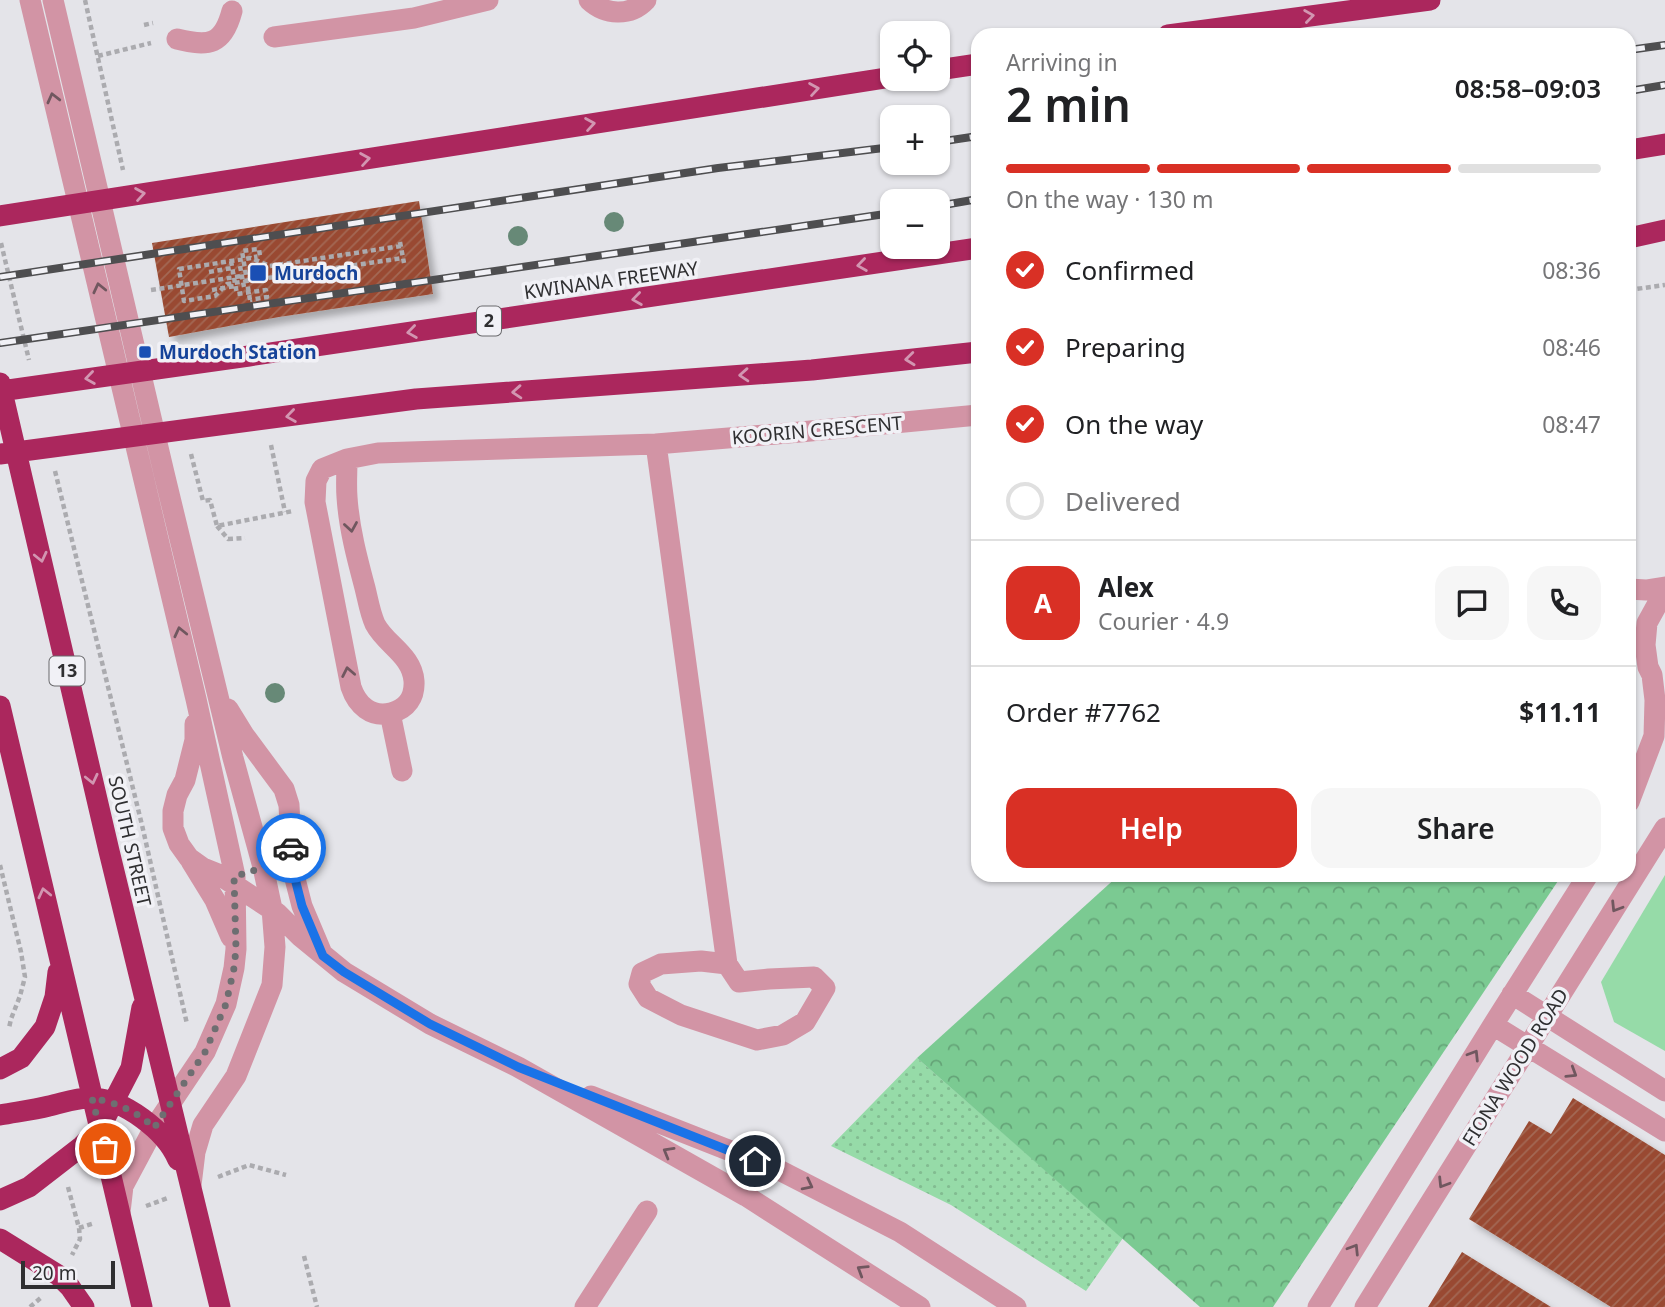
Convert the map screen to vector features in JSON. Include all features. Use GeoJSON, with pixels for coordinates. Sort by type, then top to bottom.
{"type":"FeatureCollection","features":[{"type":"Feature","properties":{"kind":"highway"},"geometry":{"type":"LineString","coordinates":[[1220,28],[1430,0]]}},
{"type":"Feature","properties":{"kind":"highway"},"geometry":{"type":"LineString","coordinates":[[950,68],[971,65]]}},
{"type":"Feature","properties":{"kind":"highway"},"geometry":{"type":"LineString","coordinates":[[0,216],[880,79]]}},
{"type":"Feature","properties":{"kind":"highway"},"geometry":{"type":"LineString","coordinates":[[1636,149],[1665,144]]}},
{"type":"Feature","properties":{"kind":"highway"},"geometry":{"type":"LineString","coordinates":[[1636,236],[1665,230]]}},
{"type":"Feature","properties":{"kind":"highway","name":"KWINANA FREEWAY"},"geometry":{"type":"LineString","coordinates":[[0,391],[971,249]]}},
{"type":"Feature","properties":{"kind":"highway"},"geometry":{"type":"LineString","coordinates":[[0,454],[416,399],[812,370],[971,353]]}},
{"type":"Feature","properties":{"kind":"highway","name":"SOUTH STREET"},"geometry":{"type":"LineString","coordinates":[[0,383],[144,999],[220,1307]]}},
{"type":"Feature","properties":{"kind":"highway"},"geometry":{"type":"LineString","coordinates":[[0,706],[60,959],[103,1100],[100,1128],[142,1307]]}},
{"type":"Feature","properties":{"kind":"highway"},"geometry":{"type":"LineString","coordinates":[[0,1069],[21,1058],[45,1027],[55,998],[60,959]]}},
{"type":"Feature","properties":{"kind":"highway"},"geometry":{"type":"LineString","coordinates":[[103,1100],[131,1068],[144,999]]}},
{"type":"Feature","properties":{"kind":"highway"},"geometry":{"type":"LineString","coordinates":[[0,1115],[68,1101],[103,1100],[147,1121],[154,1128],[174,1150],[190,1187]]}},
{"type":"Feature","properties":{"kind":"highway"},"geometry":{"type":"LineString","coordinates":[[0,1200],[29,1186],[82,1146],[100,1128]]}},
{"type":"Feature","properties":{"kind":"highway"},"geometry":{"type":"LineString","coordinates":[[0,1239],[58,1275],[84,1307]]}},
{"type":"Feature","properties":{"kind":"street"},"geometry":{"type":"LineString","coordinates":[[30,0],[70,164],[154,475],[217,691],[275,911]]}},
{"type":"Feature","properties":{"kind":"street"},"geometry":{"type":"LineString","coordinates":[[53,0],[91,161],[210,762],[229,878],[236,949],[226,1004],[205,1052],[169,1103],[123,1186],[120,1214]]}},
{"type":"Feature","properties":{"kind":"street"},"geometry":{"type":"LineString","coordinates":[[274,37],[414,18],[488,0]]}},
{"type":"Feature","properties":{"kind":"street"},"geometry":{"type":"LineString","coordinates":[[589,0],[602,10],[616,12],[630,10],[646,0]]}},
{"type":"Feature","properties":{"kind":"street"},"geometry":{"type":"LineString","coordinates":[[177,39],[206,43],[219,38],[227,27],[232,11]]}},
{"type":"Feature","properties":{"kind":"street","name":"KOORIN CRESCENT"},"geometry":{"type":"LineString","coordinates":[[347,459],[378,453],[656,444],[971,416]]}},
{"type":"Feature","properties":{"kind":"street"},"geometry":{"type":"LineString","coordinates":[[656,444],[727,964],[739,982],[814,977],[825,988],[805,1022],[783,1035],[757,1040],[681,1015],[648,998],[639,984],[642,973],[661,964],[701,961],[727,964]]}},
{"type":"Feature","properties":{"kind":"street"},"geometry":{"type":"LineString","coordinates":[[347,459],[347,496],[351,529],[372,616],[382,635],[405,658],[414,679],[414,691],[410,701],[402,709],[390,713],[371,712],[358,703],[354,695],[315,502],[316,481],[322,469],[347,459]]}},
{"type":"Feature","properties":{"kind":"street"},"geometry":{"type":"LineString","coordinates":[[1636,589],[1665,587]]}},
{"type":"Feature","properties":{"kind":"street"},"geometry":{"type":"LineString","coordinates":[[1636,784],[1654,736],[1655,675],[1645,645],[1647,623],[1658,603],[1665,597]]}},
{"type":"Feature","properties":{"kind":"street"},"geometry":{"type":"LineString","coordinates":[[1636,661],[1655,675]]}},
{"type":"Feature","properties":{"kind":"street"},"geometry":{"type":"LineString","coordinates":[[190,1187],[195,1152],[203,1125],[236,1076],[272,985],[275,911],[288,830],[289,805],[284,789],[244,735],[217,691]]}},
{"type":"Feature","properties":{"kind":"street"},"geometry":{"type":"LineString","coordinates":[[196,699],[195,740],[185,780],[177,795],[173,828],[179,844],[215,900],[236,949]]}},
{"type":"Feature","properties":{"kind":"street"},"geometry":{"type":"LineString","coordinates":[[390,713],[402,771]]}},
{"type":"Feature","properties":{"kind":"street"},"geometry":{"type":"LineString","coordinates":[[185,780],[210,762],[228,757],[261,765],[274,776]]}},
{"type":"Feature","properties":{"kind":"street","name":"FIONA WOOD ROAD"},"geometry":{"type":"LineString","coordinates":[[1636,874],[1665,828]]}},
{"type":"Feature","properties":{"kind":"street"},"geometry":{"type":"LineString","coordinates":[[229,878],[263,867],[278,853],[288,830]]}},
{"type":"Feature","properties":{"kind":"street"},"geometry":{"type":"LineString","coordinates":[[288,830],[292,867],[302,906],[323,956]]}},
{"type":"Feature","properties":{"kind":"street"},"geometry":{"type":"LineString","coordinates":[[189,858],[203,868],[229,878],[275,911],[300,936],[344,972],[430,1024],[518,1067],[746,1196],[920,1307]]}},
{"type":"Feature","properties":{"kind":"street"},"geometry":{"type":"LineString","coordinates":[[1318,1307],[1584,882]]}},
{"type":"Feature","properties":{"kind":"street","name":"FIONA WOOD ROAD"},"geometry":{"type":"LineString","coordinates":[[1365,1307],[1631,882]]}},
{"type":"Feature","properties":{"kind":"street"},"geometry":{"type":"LineString","coordinates":[[1512,994],[1665,1091]]}},
{"type":"Feature","properties":{"kind":"street"},"geometry":{"type":"LineString","coordinates":[[1493,1025],[1665,1131]]}},
{"type":"Feature","properties":{"kind":"street"},"geometry":{"type":"LineString","coordinates":[[518,1067],[779,1170],[900,1232],[1016,1307]]}},
{"type":"Feature","properties":{"kind":"street"},"geometry":{"type":"LineString","coordinates":[[585,1307],[647,1211]]}},
{"type":"Feature","properties":{"kind":"path"},"geometry":{"type":"LineString","coordinates":[[85,0],[126,182]]}},
{"type":"Feature","properties":{"kind":"path"},"geometry":{"type":"LineString","coordinates":[[144,25],[153,23]]}},
{"type":"Feature","properties":{"kind":"path"},"geometry":{"type":"LineString","coordinates":[[98,55],[151,43]]}},
{"type":"Feature","properties":{"kind":"path"},"geometry":{"type":"LineString","coordinates":[[400,244],[403,260],[228,284],[215,296],[184,301],[179,269],[244,259],[251,258],[270,266],[400,244]]}},
{"type":"Feature","properties":{"kind":"path"},"geometry":{"type":"LineString","coordinates":[[244,259],[243,251],[259,248],[260,256],[251,258],[241,259],[231,261],[237,294],[246,293],[256,291],[266,290],[267,297],[250,300],[249,290],[244,259]]}},
{"type":"Feature","properties":{"kind":"path"},"geometry":{"type":"LineString","coordinates":[[240,266],[244,287]]}},
{"type":"Feature","properties":{"kind":"path"},"geometry":{"type":"LineString","coordinates":[[232,268],[208,271],[212,291],[235,286]]}},
{"type":"Feature","properties":{"kind":"path"},"geometry":{"type":"LineString","coordinates":[[151,290],[242,276]]}},
{"type":"Feature","properties":{"kind":"path"},"geometry":{"type":"LineString","coordinates":[[148,278],[154,302]]}},
{"type":"Feature","properties":{"kind":"path"},"geometry":{"type":"LineString","coordinates":[[1636,289],[1665,285]]}},
{"type":"Feature","properties":{"kind":"path"},"geometry":{"type":"LineString","coordinates":[[270,441],[285,512]]}},
{"type":"Feature","properties":{"kind":"path"},"geometry":{"type":"LineString","coordinates":[[189,447],[203,501],[210,500],[217,526],[228,539],[245,538]]}},
{"type":"Feature","properties":{"kind":"path"},"geometry":{"type":"LineString","coordinates":[[58,485],[142,825],[188,1028]]}},
{"type":"Feature","properties":{"kind":"path"},"geometry":{"type":"LineString","coordinates":[[217,526],[259,518]]}},
{"type":"Feature","properties":{"kind":"path"},"geometry":{"type":"LineString","coordinates":[[0,865],[21,952],[24,977],[7,1041]]}},
{"type":"Feature","properties":{"kind":"path"},"geometry":{"type":"LineString","coordinates":[[304,1256],[317,1307]]}},
{"type":"Feature","properties":{"kind":"green space"},"geometry":{"type":"Polygon","coordinates":[[[1665,875],[1665,1051],[1614,1022],[1601,982],[1665,875]]]}},
{"type":"Feature","properties":{"kind":"green space"},"geometry":{"type":"Polygon","coordinates":[[[1111,882],[1557,882],[1273,1307],[1200,1307],[917,1058],[1111,882]]]}},
{"type":"Feature","properties":{"kind":"green space"},"geometry":{"type":"Polygon","coordinates":[[[917,1058],[1123,1238],[1086,1291],[951,1205],[831,1146],[917,1058]]]}},
{"type":"Feature","properties":{"kind":"building"},"geometry":{"type":"Polygon","coordinates":[[[419,201],[433,294],[169,337],[152,243],[419,201]]]}},
{"type":"Feature","properties":{"kind":"building"},"geometry":{"type":"Polygon","coordinates":[[[1573,1098],[1665,1155],[1665,1307],[1611,1307],[1469,1219],[1529,1121],[1551,1134],[1573,1098]]]}},
{"type":"Feature","properties":{"kind":"building"},"geometry":{"type":"Polygon","coordinates":[[[1462,1252],[1551,1307],[1428,1307],[1462,1252]]]}},
{"type":"Feature","properties":{"kind":"railway"},"geometry":{"type":"LineString","coordinates":[[1636,49],[1665,45]]}},
{"type":"Feature","properties":{"kind":"railway"},"geometry":{"type":"LineString","coordinates":[[1636,90],[1665,85]]}},
{"type":"Feature","properties":{"kind":"railway"},"geometry":{"type":"LineString","coordinates":[[950,140],[971,137]]}},
{"type":"Feature","properties":{"kind":"railway"},"geometry":{"type":"LineString","coordinates":[[0,277],[718,168],[880,148]]}},
{"type":"Feature","properties":{"kind":"railway"},"geometry":{"type":"LineString","coordinates":[[950,204],[971,200]]}},
{"type":"Feature","properties":{"kind":"railway"},"geometry":{"type":"LineString","coordinates":[[0,343],[880,215]]}},
{"type":"Feature","properties":{"kind":"way so far"},"geometry":{"type":"LineString","coordinates":[[105,1149],[92,1098],[113,1102],[147,1121],[154,1128],[205,1052],[226,1004],[236,949],[234,876],[251,873],[266,865],[278,853],[287,838],[290,822],[291,848]]}},
{"type":"Feature","properties":{"kind":"place","name":"Murdoch"},"geometry":{"type":"Point","coordinates":[258,273]}},
{"type":"Feature","properties":{"kind":"place","name":"Murdoch Station"},"geometry":{"type":"Point","coordinates":[145,352]}},
{"type":"Feature","properties":{"kind":"route"},"geometry":{"type":"LineString","coordinates":[[291,848],[292,867],[302,906],[323,956],[344,972],[430,1024],[518,1067],[755,1161]]}}]}
